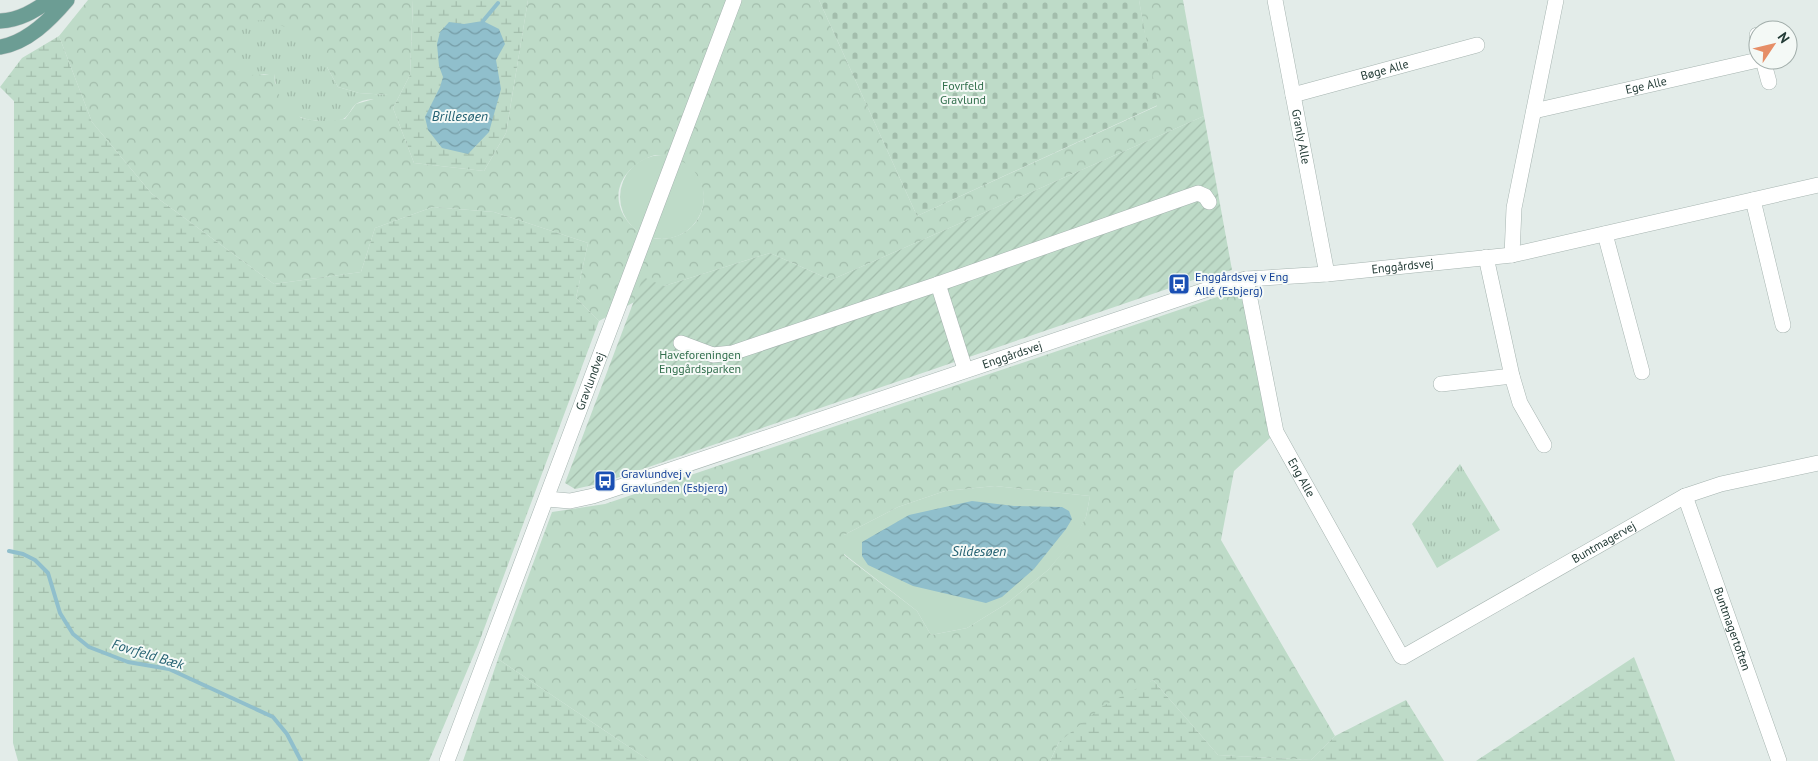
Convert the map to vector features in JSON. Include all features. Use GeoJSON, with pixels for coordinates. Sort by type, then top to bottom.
{"type":"FeatureCollection","features":[{"type":"Feature","properties":{"kind":"main road"},"geometry":{"type":"LineString","coordinates":[[0,21],[18,18],[34,11],[50,0]]}},
{"type":"Feature","properties":{"kind":"main road"},"geometry":{"type":"LineString","coordinates":[[0,47],[29,35],[53,16],[67,0]]}},
{"type":"Feature","properties":{"kind":"street","name":"Gravlundvej"},"geometry":{"type":"LineString","coordinates":[[447,761],[734,0]]}},
{"type":"Feature","properties":{"kind":"street","name":"Granly Alle"},"geometry":{"type":"LineString","coordinates":[[1275,0],[1327,274]]}},
{"type":"Feature","properties":{"kind":"street"},"geometry":{"type":"LineString","coordinates":[[1512,255],[1514,208],[1556,0]]}},
{"type":"Feature","properties":{"kind":"street","name":"Bøge Alle"},"geometry":{"type":"LineString","coordinates":[[1293,95],[1477,45]]}},
{"type":"Feature","properties":{"kind":"street","name":"Ege Alle"},"geometry":{"type":"LineString","coordinates":[[1534,111],[1748,62]]}},
{"type":"Feature","properties":{"kind":"street"},"geometry":{"type":"LineString","coordinates":[[1766,70],[1769,82]]}},
{"type":"Feature","properties":{"kind":"street","name":"Enggårdsvej"},"geometry":{"type":"LineString","coordinates":[[547,498],[570,501],[593,496],[965,369],[1226,283],[1246,279],[1327,274],[1512,255],[1818,185]]}},
{"type":"Feature","properties":{"kind":"street"},"geometry":{"type":"LineString","coordinates":[[681,343],[713,355],[732,353],[938,284],[1198,193],[1205,196],[1209,202]]}},
{"type":"Feature","properties":{"kind":"street"},"geometry":{"type":"LineString","coordinates":[[1753,200],[1783,325]]}},
{"type":"Feature","properties":{"kind":"street"},"geometry":{"type":"LineString","coordinates":[[1604,234],[1642,372]]}},
{"type":"Feature","properties":{"kind":"street"},"geometry":{"type":"LineString","coordinates":[[1486,257],[1512,376],[1520,403],[1544,445]]}},
{"type":"Feature","properties":{"kind":"street","name":"Eng Alle"},"geometry":{"type":"LineString","coordinates":[[1246,279],[1276,432],[1401,656],[1404,657]]}},
{"type":"Feature","properties":{"kind":"street"},"geometry":{"type":"LineString","coordinates":[[938,284],[965,369]]}},
{"type":"Feature","properties":{"kind":"street"},"geometry":{"type":"LineString","coordinates":[[1440,384],[1512,376]]}},
{"type":"Feature","properties":{"kind":"street","name":"Buntmagervej"},"geometry":{"type":"LineString","coordinates":[[1404,657],[1685,496],[1721,484],[1818,463]]}},
{"type":"Feature","properties":{"kind":"street","name":"Buntmagertoften"},"geometry":{"type":"LineString","coordinates":[[1685,496],[1779,761]]}},
{"type":"Feature","properties":{"kind":"green space"},"geometry":{"type":"Polygon","coordinates":[[[88,0],[413,0],[410,75],[393,108],[414,163],[484,171],[506,133],[528,0],[819,0],[917,216],[1157,106],[1139,0],[1183,0],[1204,116],[831,280],[770,253],[664,286],[599,321],[576,298],[588,243],[494,212],[433,207],[375,228],[361,272],[274,284],[152,194],[92,122],[59,36],[88,0]],[[327,67],[237,70],[264,75],[274,73],[275,83],[301,118],[318,121],[345,119],[356,104],[388,95],[359,93],[338,87],[327,67]],[[655,155],[637,164],[630,170],[624,178],[618,196],[624,216],[631,225],[644,235],[661,239],[680,235],[694,225],[701,212],[704,196],[700,181],[691,168],[676,159],[655,155]]]}},
{"type":"Feature","properties":{"kind":"green space"},"geometry":{"type":"Polygon","coordinates":[[[413,0],[528,0],[506,133],[484,171],[414,163],[393,108],[410,75],[413,0]]]}},
{"type":"Feature","properties":{"kind":"green space","name":"Fovrfeld Gravlund"},"geometry":{"type":"Polygon","coordinates":[[[819,0],[1139,0],[1158,105],[917,216],[819,0]]]}},
{"type":"Feature","properties":{"kind":"green space"},"geometry":{"type":"Polygon","coordinates":[[[270,20],[312,40],[338,87],[359,93],[388,95],[387,100],[371,99],[360,102],[354,106],[345,118],[338,120],[313,120],[295,114],[283,102],[274,74],[250,75],[237,70],[236,34],[248,21],[270,20]]]}},
{"type":"Feature","properties":{"kind":"green space"},"geometry":{"type":"Polygon","coordinates":[[[59,36],[92,122],[152,194],[274,284],[361,272],[375,228],[433,207],[494,212],[588,243],[576,298],[599,321],[478,645],[429,761],[18,761],[13,743],[14,101],[0,87],[22,58],[59,36]]]}},
{"type":"Feature","properties":{"kind":"green space","name":"Haveforeningen Enggårdsparken"},"geometry":{"type":"Polygon","coordinates":[[[1204,116],[1232,270],[1202,277],[602,483],[575,489],[565,483],[643,277],[664,286],[770,253],[831,280],[1204,116]]]}},
{"type":"Feature","properties":{"kind":"green space"},"geometry":{"type":"Polygon","coordinates":[[[662,155],[678,158],[692,167],[701,181],[704,197],[701,213],[692,227],[678,236],[662,239],[646,236],[632,227],[623,213],[620,197],[623,181],[632,167],[646,158],[662,155]]]}},
{"type":"Feature","properties":{"kind":"green space"},"geometry":{"type":"Polygon","coordinates":[[[1229,293],[1244,299],[1271,437],[1234,471],[1221,540],[1335,736],[1311,760],[1218,755],[1153,680],[1059,742],[1050,761],[650,761],[498,659],[552,512],[605,504],[1229,293]],[[995,486],[945,491],[898,507],[844,535],[844,555],[917,611],[931,635],[967,628],[1006,604],[1048,570],[1075,537],[1086,517],[1090,496],[995,486]]]}},
{"type":"Feature","properties":{"kind":"green space"},"geometry":{"type":"Polygon","coordinates":[[[1460,464],[1500,530],[1437,568],[1412,524],[1460,464]]]}},
{"type":"Feature","properties":{"kind":"green space","name":"Sildesøen"},"geometry":{"type":"Polygon","coordinates":[[[995,486],[1090,496],[1086,517],[1076,537],[1048,570],[1006,604],[967,628],[931,635],[917,611],[844,554],[844,535],[898,507],[945,491],[995,486]]]}},
{"type":"Feature","properties":{"kind":"green space"},"geometry":{"type":"Polygon","coordinates":[[[1634,657],[1675,761],[1476,761],[1634,657]]]}},
{"type":"Feature","properties":{"kind":"green space"},"geometry":{"type":"Polygon","coordinates":[[[498,659],[650,761],[463,761],[498,659]]]}},
{"type":"Feature","properties":{"kind":"green space"},"geometry":{"type":"Polygon","coordinates":[[[1153,680],[1218,755],[1311,760],[1335,736],[1406,700],[1444,761],[1050,761],[1059,742],[1103,706],[1153,680]]]}},
{"type":"Feature","properties":{"kind":"water","name":"Brillesøen"},"geometry":{"type":"Polygon","coordinates":[[[483,21],[499,29],[505,44],[496,60],[501,89],[489,132],[468,154],[442,148],[428,130],[425,117],[443,77],[439,66],[437,44],[440,32],[449,22],[464,24],[483,21]]]}},
{"type":"Feature","properties":{"kind":"water","name":"Sildesøen"},"geometry":{"type":"Polygon","coordinates":[[[972,501],[1014,506],[1062,507],[1069,511],[1072,519],[1034,569],[1002,597],[986,603],[913,586],[868,565],[862,556],[862,542],[909,515],[972,501]]]}},
{"type":"Feature","properties":{"kind":"waterway"},"geometry":{"type":"LineString","coordinates":[[483,21],[498,3]]}},
{"type":"Feature","properties":{"kind":"waterway","name":"Fovrfeld Bæk"},"geometry":{"type":"LineString","coordinates":[[9,551],[23,554],[35,560],[48,573],[60,613],[73,634],[89,647],[128,662],[169,669],[273,717],[287,734],[301,761]]}},
{"type":"Feature","properties":{"kind":"place","name":"Enggårdsvej v Eng Allé (Esbjerg)"},"geometry":{"type":"Point","coordinates":[1179,284]}},
{"type":"Feature","properties":{"kind":"place","name":"Gravlundvej v Gravlunden (Esbjerg)"},"geometry":{"type":"Point","coordinates":[605,481]}}]}
